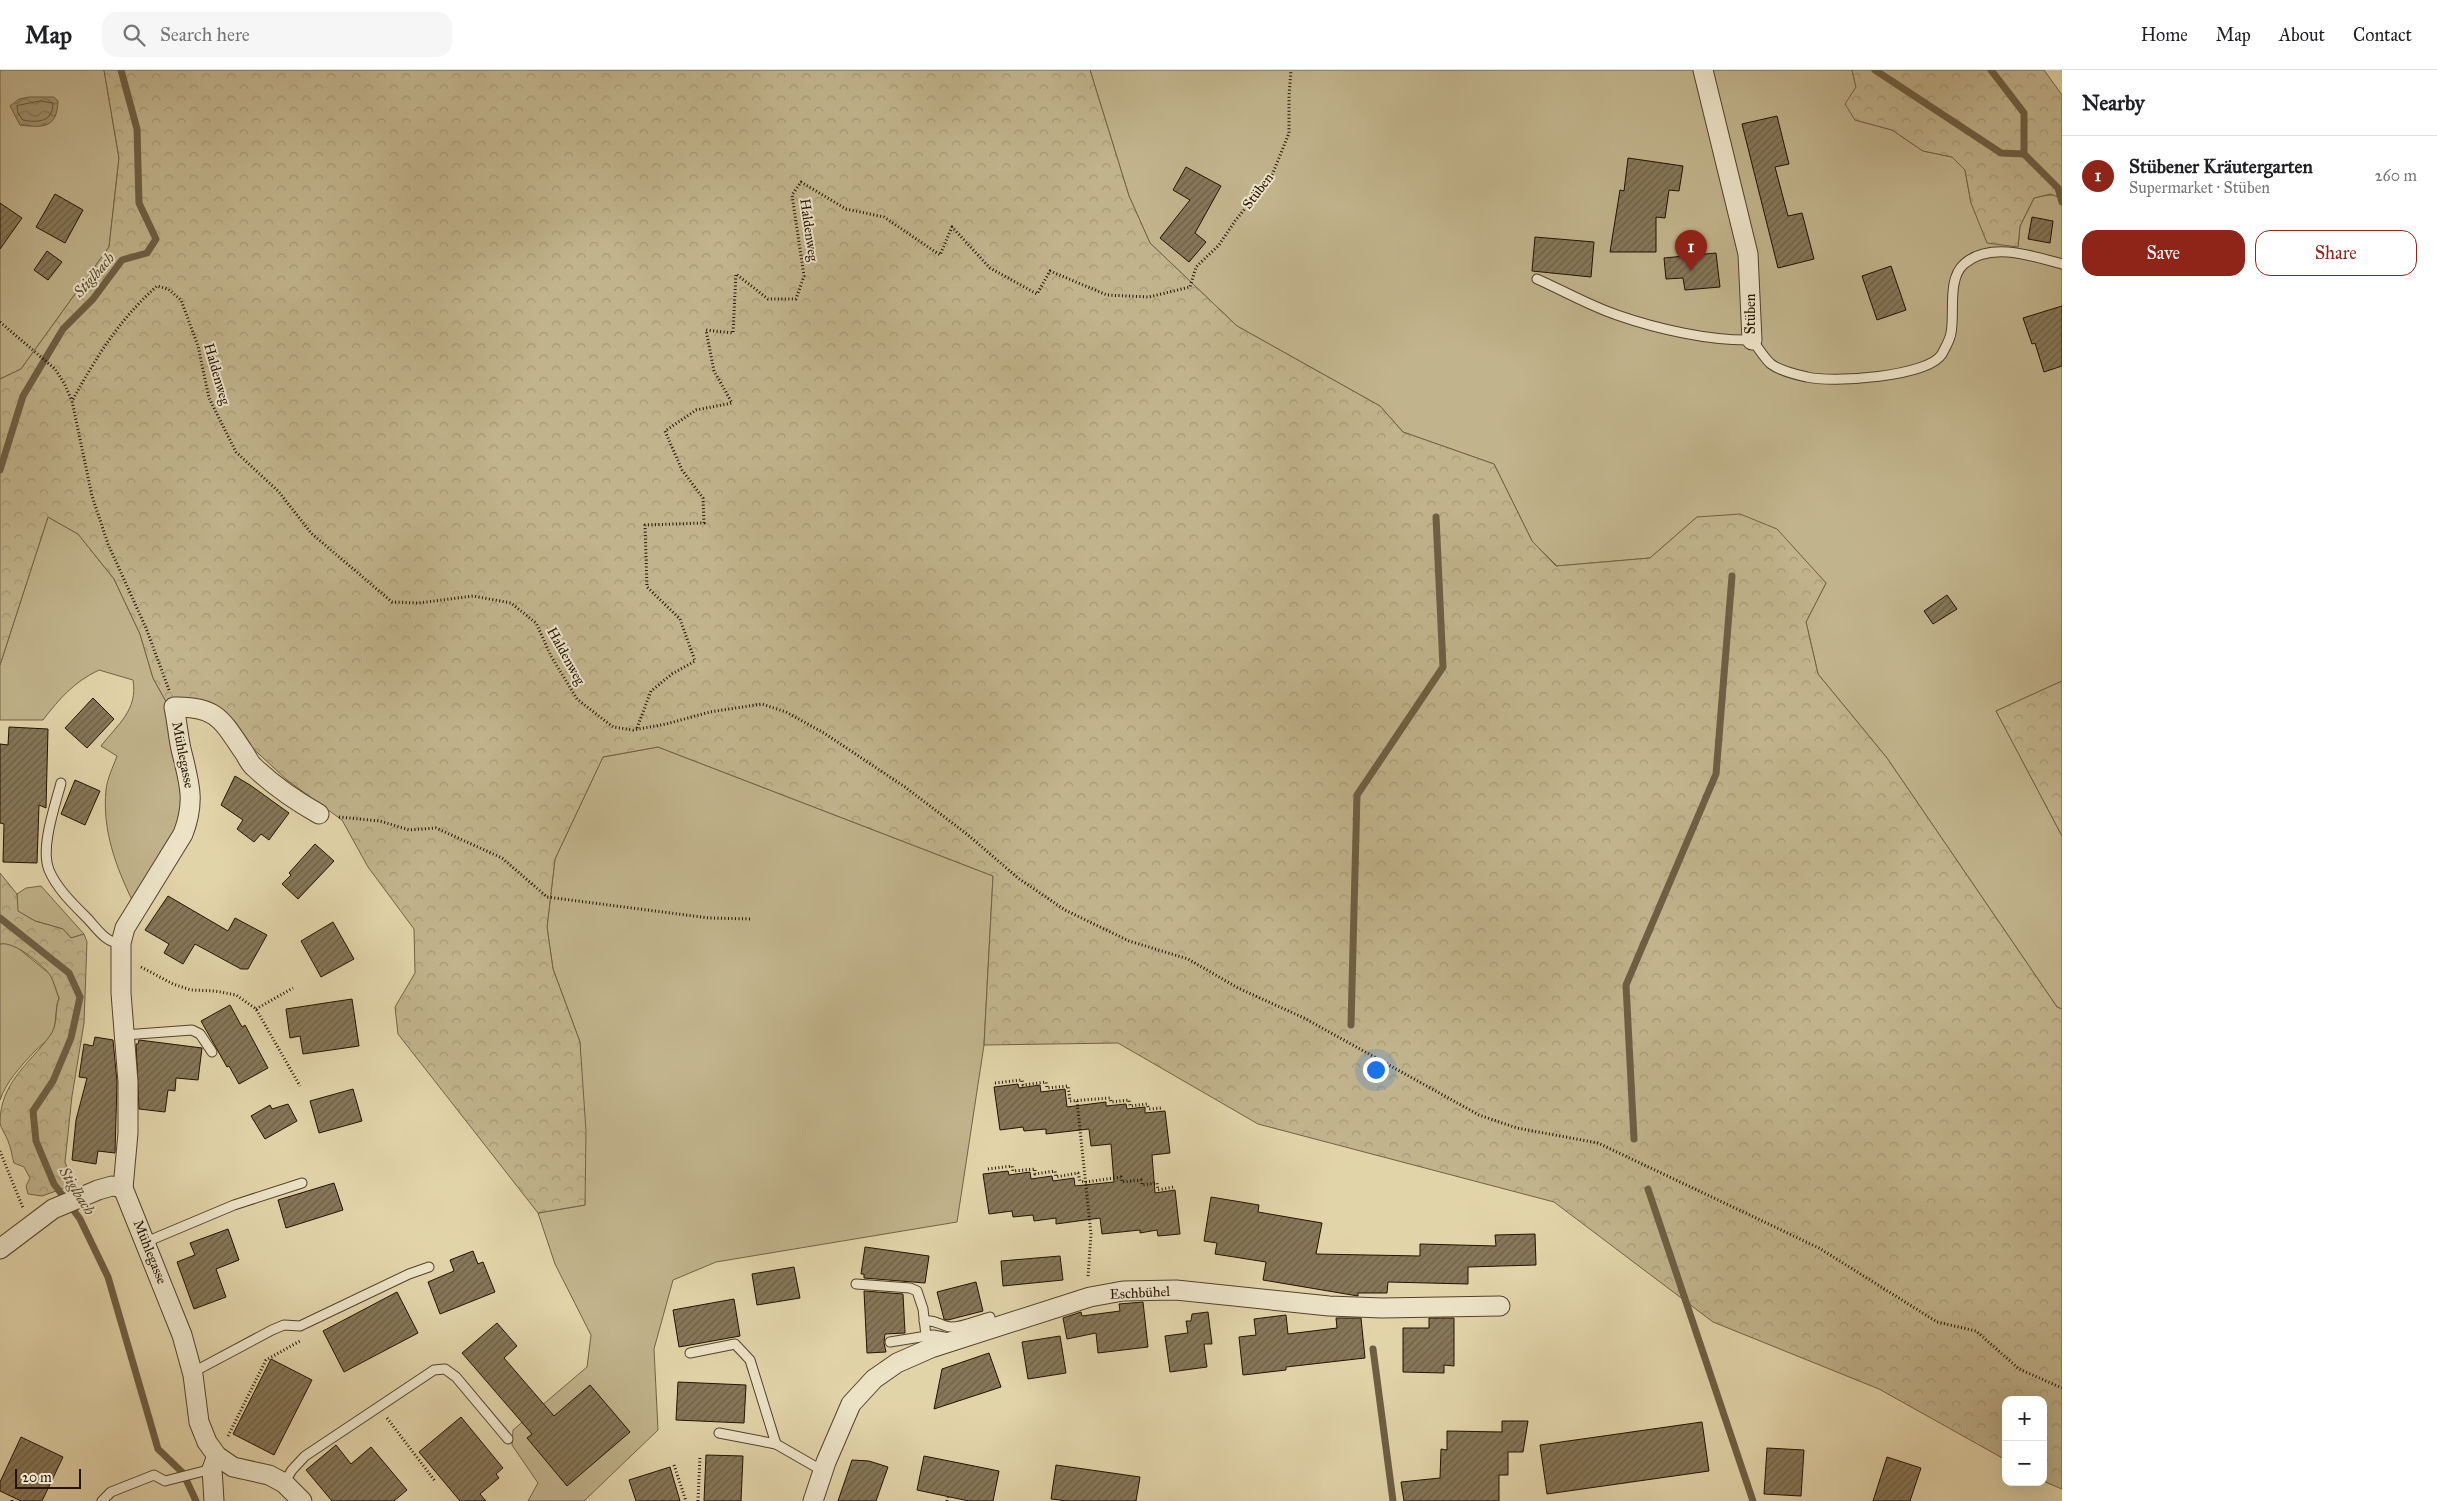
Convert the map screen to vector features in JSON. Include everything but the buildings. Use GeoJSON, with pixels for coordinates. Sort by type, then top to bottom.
{"type":"FeatureCollection","features":[{"type":"Feature","properties":{"kind":"street","name":"Stüben"},"geometry":{"type":"LineString","coordinates":[[1703,70],[1748,254],[1752,340]]}},
{"type":"Feature","properties":{"kind":"street","name":"Mühlegasse"},"geometry":{"type":"LineString","coordinates":[[302,1501],[284,1483],[269,1475],[233,1467],[208,1465],[207,1442],[199,1422],[193,1375],[182,1335],[123,1188],[128,1134],[128,1082],[121,952],[125,928],[183,834],[189,817],[191,800],[189,776],[181,749],[174,707],[192,707],[208,710],[232,735],[252,765],[280,789],[319,814]]}},
{"type":"Feature","properties":{"kind":"street"},"geometry":{"type":"LineString","coordinates":[[0,1248],[53,1209],[112,1186],[123,1188]]}},
{"type":"Feature","properties":{"kind":"street","name":"Eschbühel"},"geometry":{"type":"LineString","coordinates":[[813,1501],[823,1471],[851,1404],[874,1379],[896,1363],[954,1341],[1090,1297],[1122,1291],[1176,1290],[1284,1302],[1382,1308],[1500,1306]]}},
{"type":"Feature","properties":{"kind":"street"},"geometry":{"type":"LineString","coordinates":[[208,1465],[214,1501]]}},
{"type":"Feature","properties":{"kind":"lane"},"geometry":{"type":"LineString","coordinates":[[1752,340],[1772,364],[1807,377],[1844,380],[1876,377],[1920,368],[1940,356],[1951,335],[1955,279],[1963,265],[1979,254],[1997,252],[2033,256],[2062,264]]}},
{"type":"Feature","properties":{"kind":"lane","name":"Stüben"},"geometry":{"type":"LineString","coordinates":[[1537,279],[1617,315],[1688,333],[1734,340],[1752,340]]}},
{"type":"Feature","properties":{"kind":"lane"},"geometry":{"type":"LineString","coordinates":[[61,783],[51,822],[46,859],[50,871],[63,892],[121,952]]}},
{"type":"Feature","properties":{"kind":"lane"},"geometry":{"type":"LineString","coordinates":[[124,1035],[192,1030],[200,1034],[212,1052]]}},
{"type":"Feature","properties":{"kind":"lane"},"geometry":{"type":"LineString","coordinates":[[146,1242],[234,1205],[302,1183]]}},
{"type":"Feature","properties":{"kind":"lane"},"geometry":{"type":"LineString","coordinates":[[193,1375],[199,1369],[272,1330],[284,1325],[300,1326],[408,1274],[429,1267]]}},
{"type":"Feature","properties":{"kind":"lane"},"geometry":{"type":"LineString","coordinates":[[856,1284],[910,1288],[918,1291],[926,1336]]}},
{"type":"Feature","properties":{"kind":"lane"},"geometry":{"type":"LineString","coordinates":[[924,1320],[934,1320],[949,1327],[990,1317]]}},
{"type":"Feature","properties":{"kind":"lane"},"geometry":{"type":"LineString","coordinates":[[890,1342],[926,1336],[946,1337],[954,1341]]}},
{"type":"Feature","properties":{"kind":"lane"},"geometry":{"type":"LineString","coordinates":[[690,1353],[735,1344],[750,1360],[776,1444]]}},
{"type":"Feature","properties":{"kind":"lane"},"geometry":{"type":"LineString","coordinates":[[284,1483],[292,1470],[305,1456],[434,1370],[445,1370],[456,1377],[508,1439]]}},
{"type":"Feature","properties":{"kind":"lane"},"geometry":{"type":"LineString","coordinates":[[719,1434],[776,1444],[823,1471]]}},
{"type":"Feature","properties":{"kind":"lane"},"geometry":{"type":"LineString","coordinates":[[102,1501],[111,1492],[139,1480],[154,1476],[165,1481],[208,1465]]}},
{"type":"Feature","properties":{"kind":"path","name":"Stüben"},"geometry":{"type":"LineString","coordinates":[[1196,267],[1219,245],[1235,221],[1272,175],[1289,133],[1291,70]]}},
{"type":"Feature","properties":{"kind":"path","name":"Haldenweg"},"geometry":{"type":"LineString","coordinates":[[637,729],[651,691],[672,674],[695,661],[680,619],[647,587],[645,526],[704,523],[703,498],[682,470],[665,431],[696,410],[732,403],[714,371],[706,330],[733,332],[736,274],[768,299],[796,299],[804,276],[792,195],[801,182],[846,208],[884,217],[940,255],[952,227],[990,268],[1036,294],[1050,271],[1107,295],[1149,297],[1190,287],[1196,267]]}},
{"type":"Feature","properties":{"kind":"path","name":"Haldenweg"},"geometry":{"type":"LineString","coordinates":[[72,401],[102,347],[133,307],[157,286],[168,289],[181,300],[198,346],[210,398],[236,452],[279,492],[311,533],[392,602],[419,603],[473,596],[511,603],[536,623],[551,656],[577,700],[613,727],[637,729],[676,722],[710,712],[762,704],[786,712],[824,733],[905,788],[968,835],[1018,878],[1065,910],[1129,942],[1188,959],[1238,988],[1304,1018],[1479,1115],[1517,1128],[1598,1143],[1810,1244],[1937,1322],[1976,1331],[2019,1369],[2062,1388]]}},
{"type":"Feature","properties":{"kind":"path"},"geometry":{"type":"LineString","coordinates":[[0,322],[55,369],[64,383],[72,401],[92,496],[108,544],[146,628],[174,707]]}},
{"type":"Feature","properties":{"kind":"path"},"geometry":{"type":"LineString","coordinates":[[319,814],[380,821],[410,830],[436,828],[502,858],[547,897],[709,918],[752,919]]}},
{"type":"Feature","properties":{"kind":"path"},"geometry":{"type":"LineString","coordinates":[[121,952],[191,990],[215,991],[236,995],[256,1009],[300,1086]]}},
{"type":"Feature","properties":{"kind":"path"},"geometry":{"type":"LineString","coordinates":[[256,1009],[293,988]]}},
{"type":"Feature","properties":{"kind":"path"},"geometry":{"type":"LineString","coordinates":[[995,1083],[1022,1080],[1023,1085],[1046,1082],[1047,1088],[1068,1086],[1070,1101],[1110,1098],[1111,1102],[1129,1100],[1130,1106],[1147,1104],[1149,1109],[1162,1108]]}},
{"type":"Feature","properties":{"kind":"path"},"geometry":{"type":"LineString","coordinates":[[1077,1101],[1091,1234],[1088,1265]]}},
{"type":"Feature","properties":{"kind":"path"},"geometry":{"type":"LineString","coordinates":[[0,1151],[14,1190],[32,1224]]}},
{"type":"Feature","properties":{"kind":"path"},"geometry":{"type":"LineString","coordinates":[[988,1169],[1012,1166],[1013,1171],[1035,1169],[1036,1174],[1055,1172],[1056,1176],[1078,1173],[1080,1181],[1086,1182],[1121,1177],[1122,1182],[1141,1180],[1142,1185],[1157,1183],[1158,1190],[1173,1187]]}},
{"type":"Feature","properties":{"kind":"path"},"geometry":{"type":"LineString","coordinates":[[208,1465],[266,1360],[308,1337]]}},
{"type":"Feature","properties":{"kind":"path"},"geometry":{"type":"LineString","coordinates":[[378,1407],[435,1481]]}},
{"type":"Feature","properties":{"kind":"path"},"geometry":{"type":"LineString","coordinates":[[698,1501],[700,1456]]}},
{"type":"Feature","properties":{"kind":"path"},"geometry":{"type":"LineString","coordinates":[[674,1465],[686,1501]]}},
{"type":"Feature","properties":{"kind":"green space"},"geometry":{"type":"Polygon","coordinates":[[[0,70],[104,70],[119,158],[109,247],[21,369],[0,379],[0,70]]]}},
{"type":"Feature","properties":{"kind":"green space"},"geometry":{"type":"Polygon","coordinates":[[[104,70],[1090,70],[1129,196],[1150,243],[1237,326],[1380,406],[1403,432],[1494,464],[1532,541],[1556,566],[1650,558],[1697,517],[1740,514],[1777,529],[1826,583],[1806,622],[1818,674],[1887,758],[2057,1007],[2062,1009],[2062,1489],[2047,1483],[2047,1396],[2002,1396],[2002,1458],[1879,1389],[1713,1322],[1554,1202],[1258,1124],[1118,1043],[984,1045],[993,876],[658,747],[603,757],[555,859],[547,927],[553,969],[580,1042],[586,1131],[585,1205],[538,1213],[398,1034],[395,1007],[415,973],[414,929],[368,867],[342,820],[287,780],[247,743],[226,714],[169,707],[153,678],[140,634],[114,579],[78,534],[48,517],[0,665],[0,379],[21,369],[109,247],[119,158],[104,70]]]}},
{"type":"Feature","properties":{"kind":"green space"},"geometry":{"type":"Polygon","coordinates":[[[1090,70],[1852,70],[1856,87],[1855,120],[1892,130],[1923,151],[1952,157],[1965,170],[1971,203],[2018,247],[2020,226],[2034,198],[2052,195],[2062,199],[2062,681],[1996,711],[2062,836],[2062,1009],[2057,1007],[1887,758],[1818,674],[1806,622],[1826,583],[1777,530],[1697,517],[1650,558],[1557,566],[1532,541],[1494,464],[1403,432],[1380,406],[1237,326],[1150,243],[1129,196],[1090,70]]]}},
{"type":"Feature","properties":{"kind":"green space"},"geometry":{"type":"Polygon","coordinates":[[[1852,70],[2044,70],[2062,95],[2062,199],[2051,194],[2034,198],[2020,226],[2018,247],[1987,243],[1971,203],[1965,170],[1952,157],[1923,151],[1892,130],[1855,120],[1845,104],[1856,87],[1852,70]]]}},
{"type":"Feature","properties":{"kind":"green space"},"geometry":{"type":"Polygon","coordinates":[[[48,517],[78,534],[114,579],[140,634],[153,678],[169,707],[186,801],[178,831],[133,902],[116,862],[106,819],[107,786],[117,756],[101,746],[130,708],[134,691],[133,680],[99,670],[68,691],[43,720],[0,720],[0,665],[48,517]]]}},
{"type":"Feature","properties":{"kind":"green space"},"geometry":{"type":"Polygon","coordinates":[[[2062,681],[2062,836],[1996,711],[2062,681]]]}},
{"type":"Feature","properties":{"kind":"green space"},"geometry":{"type":"Polygon","coordinates":[[[658,747],[993,876],[984,1045],[957,1222],[716,1262],[673,1280],[654,1349],[658,1430],[584,1501],[528,1501],[538,1483],[512,1445],[513,1430],[587,1367],[591,1335],[555,1264],[538,1213],[585,1205],[580,1042],[553,969],[547,927],[555,859],[603,757],[658,747]]]}},
{"type":"Feature","properties":{"kind":"green space"},"geometry":{"type":"Polygon","coordinates":[[[0,873],[17,894],[18,911],[35,921],[63,929],[71,938],[84,934],[87,942],[84,1023],[72,1096],[65,1162],[73,1185],[42,1196],[28,1194],[26,1186],[30,1178],[24,1167],[14,1163],[9,1144],[1,1128],[1,1109],[10,1085],[52,1032],[59,998],[51,977],[46,970],[20,949],[0,944],[0,873]]]}},
{"type":"Feature","properties":{"kind":"green space"},"geometry":{"type":"Polygon","coordinates":[[[41,886],[84,934],[71,938],[63,929],[35,921],[17,911],[17,894],[26,888],[41,886]]]}},
{"type":"Feature","properties":{"kind":"green space"},"geometry":{"type":"Polygon","coordinates":[[[7,943],[18,948],[51,975],[59,998],[51,1035],[14,1074],[0,1100],[0,944],[7,943]]]}},
{"type":"Feature","properties":{"kind":"water"},"geometry":{"type":"Polygon","coordinates":[[[54,97],[58,101],[55,117],[52,121],[42,126],[20,125],[10,106],[19,99],[54,97]]]}},
{"type":"Feature","properties":{"kind":"waterway","name":"Stiglbach"},"geometry":{"type":"LineString","coordinates":[[0,470],[23,396],[63,329],[93,299],[122,260],[147,253],[156,239],[139,203],[137,129],[121,70]]}},
{"type":"Feature","properties":{"kind":"waterway"},"geometry":{"type":"LineString","coordinates":[[1875,70],[2001,153],[2024,154],[2058,188],[2062,202]]}},
{"type":"Feature","properties":{"kind":"waterway"},"geometry":{"type":"LineString","coordinates":[[1991,70],[2024,113],[2024,154]]}},
{"type":"Feature","properties":{"kind":"waterway"},"geometry":{"type":"LineString","coordinates":[[1351,1025],[1357,795],[1443,667],[1436,517]]}},
{"type":"Feature","properties":{"kind":"waterway"},"geometry":{"type":"LineString","coordinates":[[1634,1139],[1626,985],[1716,774],[1732,576]]}},
{"type":"Feature","properties":{"kind":"waterway","name":"Stiglbach"},"geometry":{"type":"LineString","coordinates":[[0,918],[69,973],[80,997],[71,1038],[53,1081],[33,1111],[36,1141],[54,1184],[80,1219],[108,1277],[158,1449],[183,1473],[196,1501]]}},
{"type":"Feature","properties":{"kind":"waterway"},"geometry":{"type":"LineString","coordinates":[[1648,1189],[1753,1501]]}},
{"type":"Feature","properties":{"kind":"waterway"},"geometry":{"type":"LineString","coordinates":[[1373,1349],[1393,1501]]}},
{"type":"Feature","properties":{"kind":"place","name":"Stübener Kräutergarten"},"geometry":{"type":"Point","coordinates":[1691,271]}}]}
